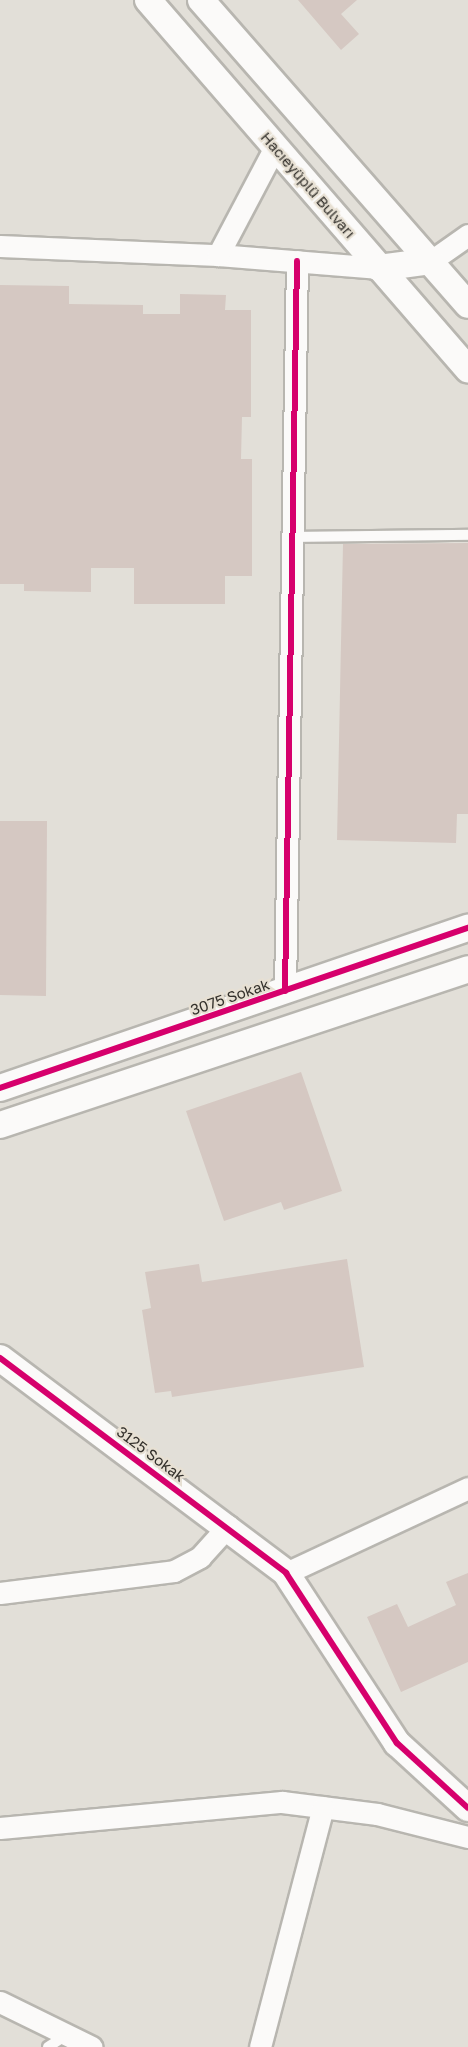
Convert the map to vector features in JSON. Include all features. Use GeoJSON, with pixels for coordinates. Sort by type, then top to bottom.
{"type":"FeatureCollection","features":[{"type":"Feature","properties":{"kind":"street","name":"Hacıeyüplü Bulvarı"},"geometry":{"type":"LineString","coordinates":[[148,0],[468,370]]}},
{"type":"Feature","properties":{"kind":"street"},"geometry":{"type":"LineString","coordinates":[[201,0],[468,305]]}},
{"type":"Feature","properties":{"kind":"street"},"geometry":{"type":"LineString","coordinates":[[218,255],[275,147]]}},
{"type":"Feature","properties":{"kind":"street"},"geometry":{"type":"LineString","coordinates":[[0,246],[218,255],[379,268],[431,261],[468,235]]}},
{"type":"Feature","properties":{"kind":"street"},"geometry":{"type":"LineString","coordinates":[[285,991],[297,261]]}},
{"type":"Feature","properties":{"kind":"street","name":"3075 Sokak"},"geometry":{"type":"LineString","coordinates":[[1,1088],[468,928]]}},
{"type":"Feature","properties":{"kind":"street"},"geometry":{"type":"LineString","coordinates":[[0,1125],[468,969]]}},
{"type":"Feature","properties":{"kind":"street","name":"3125 Sokak"},"geometry":{"type":"LineString","coordinates":[[0,1340],[27,1377]]}},
{"type":"Feature","properties":{"kind":"street","name":"3125 Sokak"},"geometry":{"type":"LineString","coordinates":[[0,1358],[228,1526],[286,1573],[397,1743],[468,1808]]}},
{"type":"Feature","properties":{"kind":"street"},"geometry":{"type":"LineString","coordinates":[[286,1573],[468,1488]]}},
{"type":"Feature","properties":{"kind":"street"},"geometry":{"type":"LineString","coordinates":[[0,1593],[174,1571],[200,1557],[228,1526]]}},
{"type":"Feature","properties":{"kind":"street"},"geometry":{"type":"LineString","coordinates":[[0,1828],[282,1802],[377,1814],[468,1837]]}},
{"type":"Feature","properties":{"kind":"street"},"geometry":{"type":"LineString","coordinates":[[260,2047],[323,1807]]}},
{"type":"Feature","properties":{"kind":"street"},"geometry":{"type":"LineString","coordinates":[[0,2002],[57,2041],[93,2047]]}},
{"type":"Feature","properties":{"kind":"lane"},"geometry":{"type":"LineString","coordinates":[[294,537],[468,535]]}},
{"type":"Feature","properties":{"kind":"building"},"geometry":{"type":"Polygon","coordinates":[[[298,0],[357,0],[341,14],[359,34],[341,50],[298,0]]]}},
{"type":"Feature","properties":{"kind":"building"},"geometry":{"type":"Polygon","coordinates":[[[0,285],[69,286],[69,304],[143,305],[143,314],[180,314],[180,294],[226,295],[225,310],[251,310],[251,417],[242,417],[241,459],[252,459],[252,576],[225,576],[225,604],[134,604],[134,568],[91,568],[91,592],[24,591],[24,584],[0,584],[0,285]]]}},
{"type":"Feature","properties":{"kind":"building"},"geometry":{"type":"Polygon","coordinates":[[[468,543],[468,814],[457,814],[456,843],[337,840],[343,544],[468,543]]]}},
{"type":"Feature","properties":{"kind":"building"},"geometry":{"type":"Polygon","coordinates":[[[0,821],[47,821],[46,996],[0,995],[0,821]]]}},
{"type":"Feature","properties":{"kind":"building"},"geometry":{"type":"Polygon","coordinates":[[[301,1072],[342,1191],[284,1210],[281,1202],[224,1221],[186,1111],[301,1072]]]}},
{"type":"Feature","properties":{"kind":"building"},"geometry":{"type":"Polygon","coordinates":[[[347,1259],[364,1367],[172,1397],[171,1391],[155,1393],[142,1310],[151,1308],[145,1272],[199,1264],[202,1282],[347,1259]]]}},
{"type":"Feature","properties":{"kind":"building"},"geometry":{"type":"Polygon","coordinates":[[[468,1573],[468,1662],[401,1692],[367,1617],[397,1604],[408,1627],[456,1605],[446,1582],[468,1573]]]}},
{"type":"Feature","properties":{"kind":"cycle path"},"geometry":{"type":"LineString","coordinates":[[285,991],[297,261]]}},
{"type":"Feature","properties":{"kind":"cycle path"},"geometry":{"type":"LineString","coordinates":[[0,1088],[468,928]]}},
{"type":"Feature","properties":{"kind":"cycle path"},"geometry":{"type":"LineString","coordinates":[[0,1358],[286,1573],[397,1743],[468,1808]]}}]}
